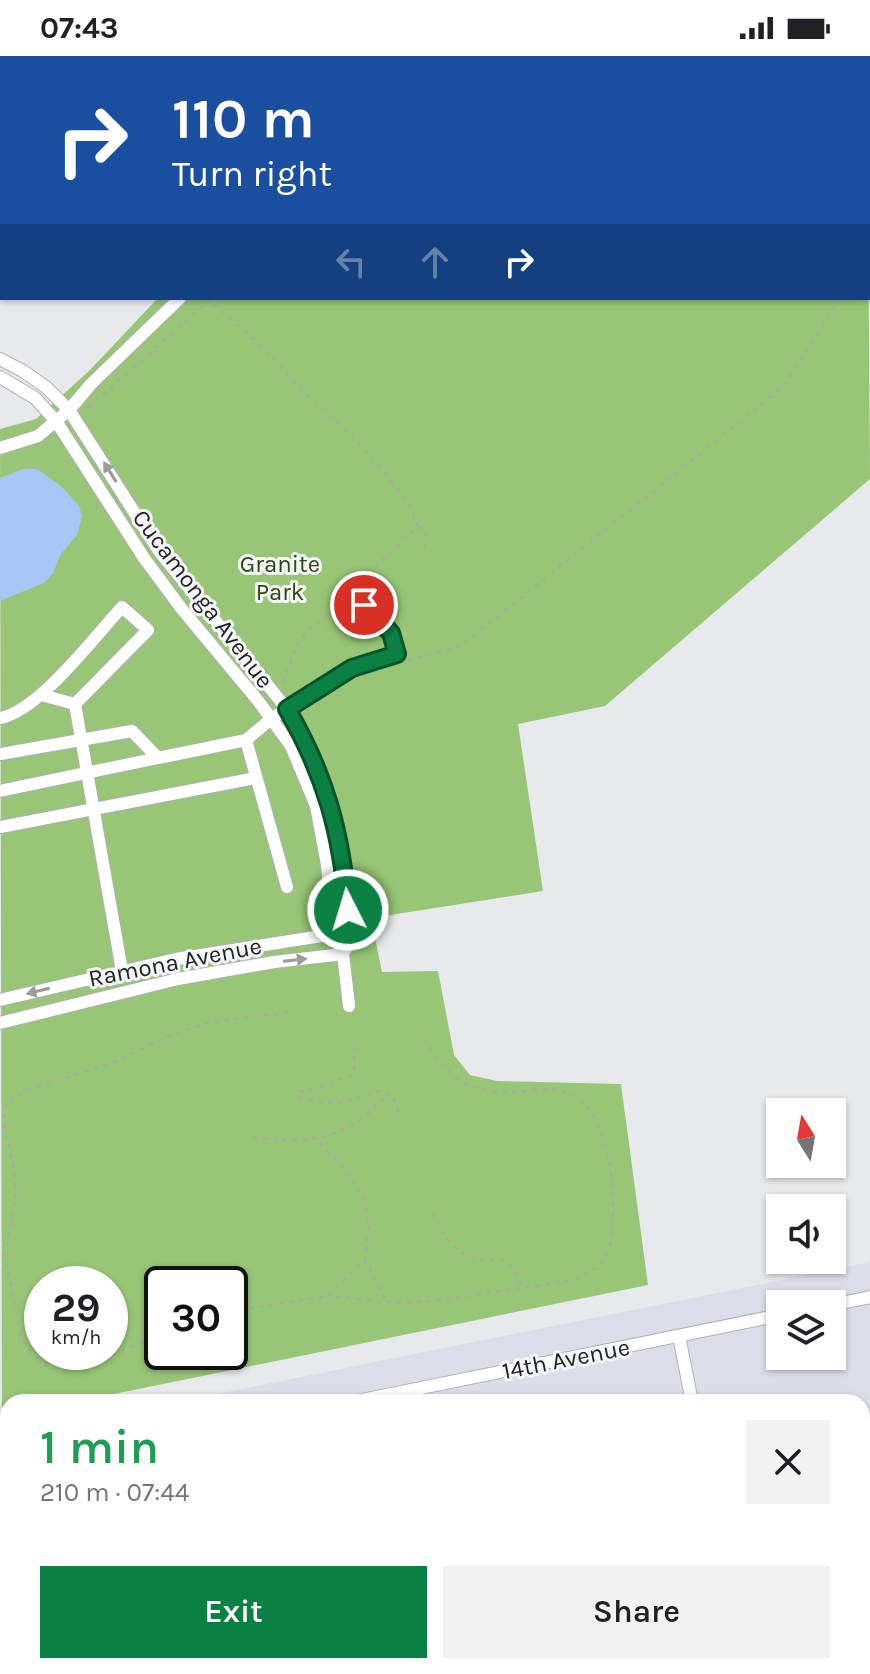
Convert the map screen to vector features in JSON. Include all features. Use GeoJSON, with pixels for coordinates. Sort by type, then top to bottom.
{"type":"FeatureCollection","features":[{"type":"Feature","properties":{"kind":"street"},"geometry":{"type":"LineString","coordinates":[[0,448],[38,436],[69,410],[91,384],[178,300]]}},
{"type":"Feature","properties":{"kind":"street","name":"Cucamonga Avenue"},"geometry":{"type":"LineString","coordinates":[[0,359],[47,388],[69,410],[159,551],[287,709],[318,770],[338,832],[350,941]]}},
{"type":"Feature","properties":{"kind":"street","name":"Cucamonga Avenue"},"geometry":{"type":"LineString","coordinates":[[0,377],[35,398],[56,421],[144,558],[291,746],[316,806],[327,865],[334,934],[343,954],[349,1006]]}},
{"type":"Feature","properties":{"kind":"street"},"geometry":{"type":"LineString","coordinates":[[0,791],[246,740],[271,719],[352,668],[397,654],[391,633],[364,605]]}},
{"type":"Feature","properties":{"kind":"street"},"geometry":{"type":"LineString","coordinates":[[0,718],[8,717],[41,695],[122,607],[148,630],[75,704]]}},
{"type":"Feature","properties":{"kind":"street"},"geometry":{"type":"LineString","coordinates":[[41,695],[75,704]]}},
{"type":"Feature","properties":{"kind":"street"},"geometry":{"type":"LineString","coordinates":[[75,704],[122,971]]}},
{"type":"Feature","properties":{"kind":"street"},"geometry":{"type":"LineString","coordinates":[[0,754],[132,731],[158,758]]}},
{"type":"Feature","properties":{"kind":"street"},"geometry":{"type":"LineString","coordinates":[[246,740],[287,887]]}},
{"type":"Feature","properties":{"kind":"street"},"geometry":{"type":"LineString","coordinates":[[0,827],[256,778]]}},
{"type":"Feature","properties":{"kind":"street"},"geometry":{"type":"LineString","coordinates":[[334,934],[350,941],[343,954]]}},
{"type":"Feature","properties":{"kind":"street","name":"Ramona Avenue"},"geometry":{"type":"LineString","coordinates":[[0,1000],[219,951],[334,934]]}},
{"type":"Feature","properties":{"kind":"street","name":"Ramona Avenue"},"geometry":{"type":"LineString","coordinates":[[0,1023],[178,979],[274,962],[343,954]]}},
{"type":"Feature","properties":{"kind":"street"},"geometry":{"type":"LineString","coordinates":[[846,1302],[870,1297]]}},
{"type":"Feature","properties":{"kind":"street","name":"14th Avenue"},"geometry":{"type":"LineString","coordinates":[[406,1394],[766,1318]]}},
{"type":"Feature","properties":{"kind":"street"},"geometry":{"type":"LineString","coordinates":[[679,1336],[690,1394]]}},
{"type":"Feature","properties":{"kind":"path"},"geometry":{"type":"LineString","coordinates":[[84,411],[208,300]]}},
{"type":"Feature","properties":{"kind":"path"},"geometry":{"type":"LineString","coordinates":[[210,300],[260,344],[301,389],[357,441],[408,501],[418,526],[426,533],[424,547]]}},
{"type":"Feature","properties":{"kind":"path"},"geometry":{"type":"LineString","coordinates":[[461,646],[784,386],[840,300]]}},
{"type":"Feature","properties":{"kind":"path"},"geometry":{"type":"LineString","coordinates":[[283,683],[299,640],[418,526]]}},
{"type":"Feature","properties":{"kind":"path"},"geometry":{"type":"LineString","coordinates":[[144,1341],[85,1363],[64,1367],[50,1365],[34,1355],[25,1343],[19,1327],[8,1264],[7,1245],[16,1193],[4,1124],[8,1102],[29,1089],[109,1064],[176,1033],[207,1023],[289,1012]]}},
{"type":"Feature","properties":{"kind":"path"},"geometry":{"type":"LineString","coordinates":[[248,1309],[327,1296],[416,1302],[523,1287],[580,1277],[592,1271],[608,1253],[613,1226],[612,1167],[605,1139],[586,1108],[576,1098],[554,1089],[503,1093],[468,1085],[438,1063],[424,1038]]}},
{"type":"Feature","properties":{"kind":"path"},"geometry":{"type":"LineString","coordinates":[[355,1046],[354,1072],[351,1075],[328,1085],[302,1090],[298,1093],[299,1097],[336,1102],[378,1091],[389,1093],[395,1099],[399,1115]]}},
{"type":"Feature","properties":{"kind":"path"},"geometry":{"type":"LineString","coordinates":[[253,1137],[281,1141],[315,1138],[341,1131],[359,1121],[389,1093]]}},
{"type":"Feature","properties":{"kind":"path"},"geometry":{"type":"LineString","coordinates":[[315,1138],[347,1171],[364,1198],[369,1226],[365,1259],[386,1300]]}},
{"type":"Feature","properties":{"kind":"path"},"geometry":{"type":"LineString","coordinates":[[432,1213],[447,1241],[457,1250],[471,1258],[507,1262],[523,1287]]}},
{"type":"Feature","properties":{"kind":"path"},"geometry":{"type":"LineString","coordinates":[[327,1296],[365,1259]]}},
{"type":"Feature","properties":{"kind":"shaded area"},"geometry":{"type":"Polygon","coordinates":[[[870,1262],[870,1394],[218,1394],[811,1274],[846,1274],[846,1267],[870,1262]]]}},
{"type":"Feature","properties":{"kind":"green space","name":"Granite Park"},"geometry":{"type":"Polygon","coordinates":[[[156,300],[869,300],[870,479],[605,706],[518,724],[543,891],[371,918],[382,972],[438,971],[454,1055],[470,1075],[497,1081],[621,1084],[648,1285],[248,1367],[248,1266],[144,1266],[144,1370],[232,1370],[114,1394],[2,1394],[0,429],[36,419],[89,371],[156,300]]]}},
{"type":"Feature","properties":{"kind":"water"},"geometry":{"type":"Polygon","coordinates":[[[23,469],[37,469],[62,487],[79,506],[82,516],[77,535],[61,554],[53,573],[44,583],[0,601],[0,478],[23,469]]]}},
{"type":"Feature","properties":{"kind":"route"},"geometry":{"type":"LineString","coordinates":[[348,910],[338,832],[318,770],[287,709],[352,668],[397,654],[391,633],[364,605]]}}]}
